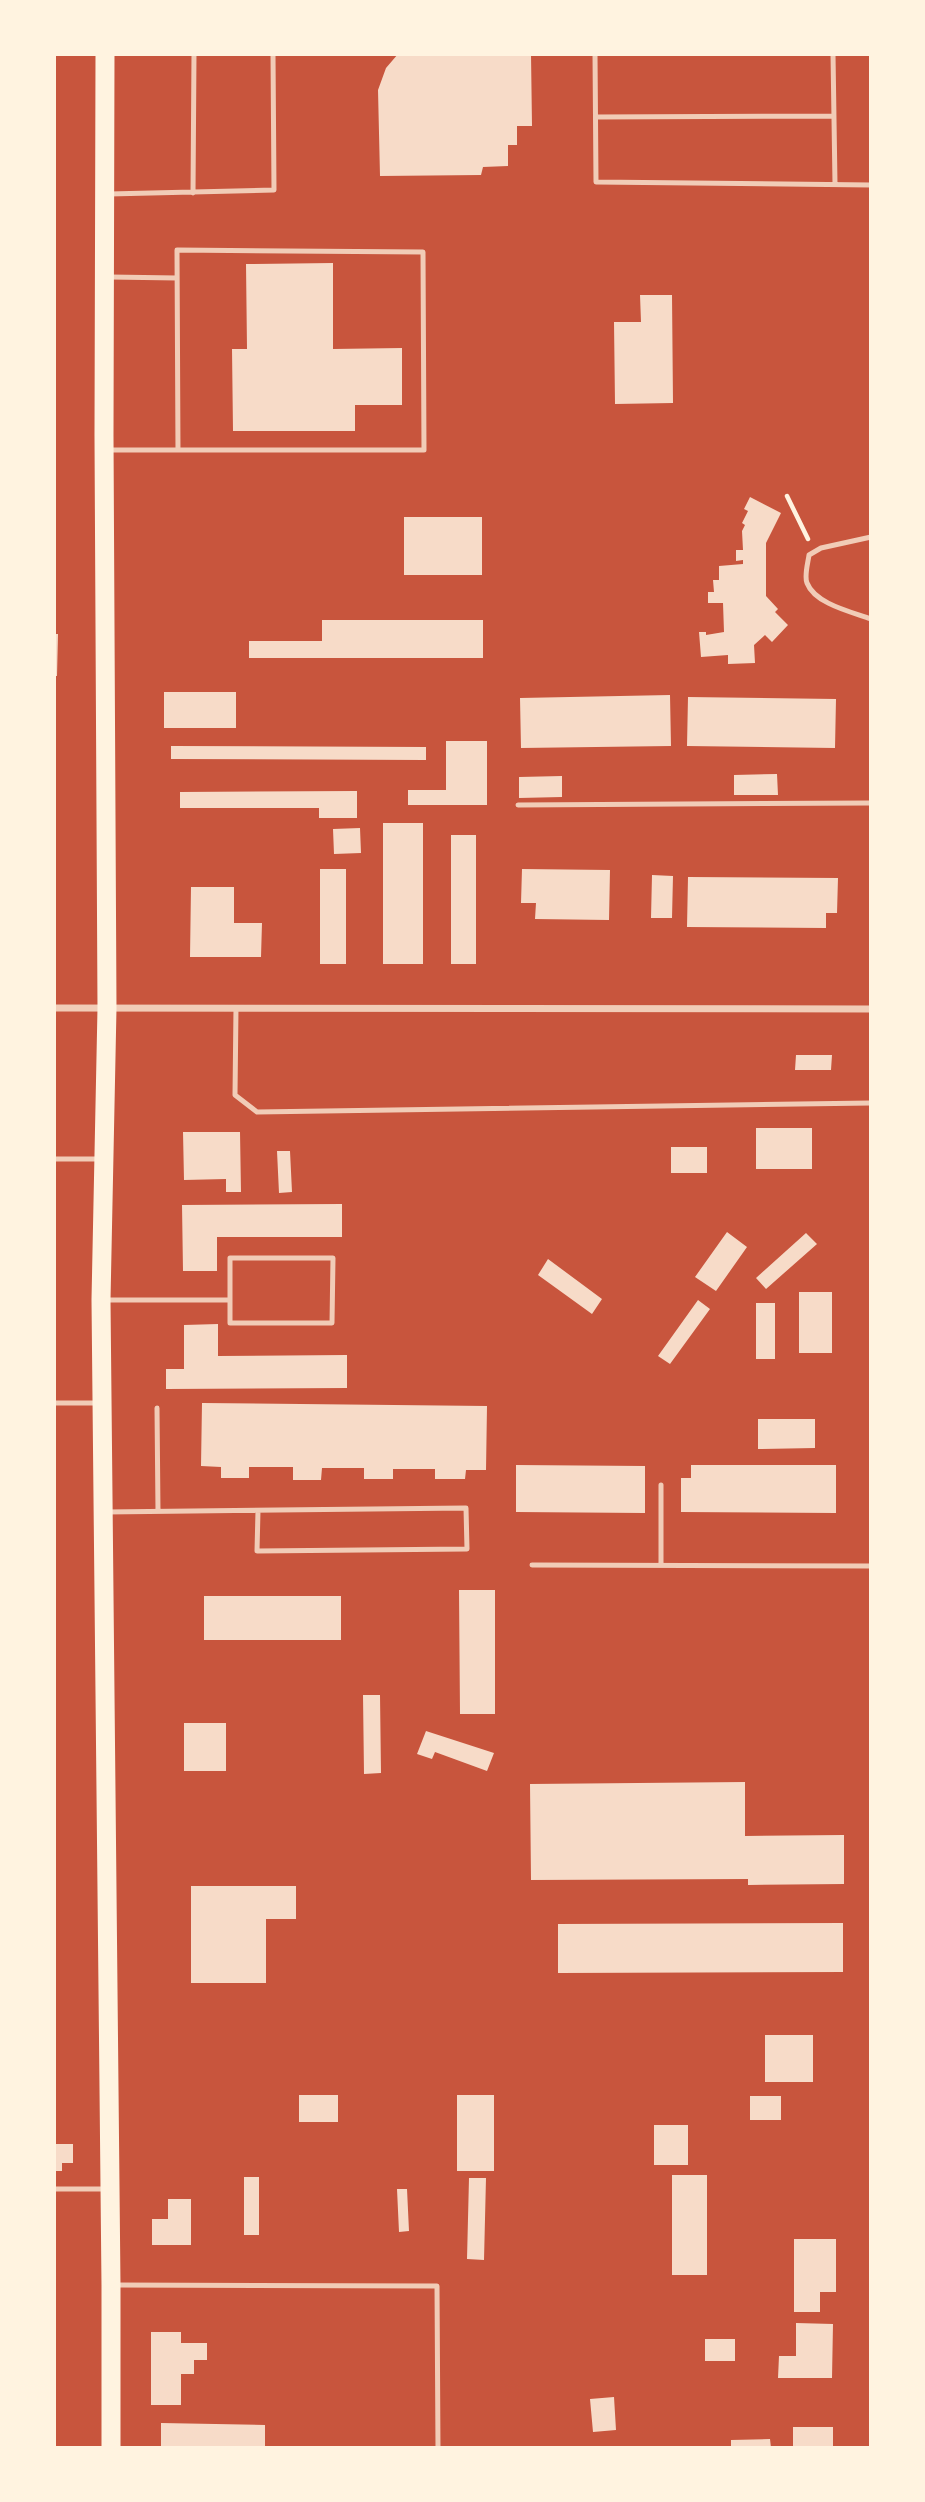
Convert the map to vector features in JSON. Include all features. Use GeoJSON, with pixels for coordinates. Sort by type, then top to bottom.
{"type":"FeatureCollection","features":[{"type":"Feature","properties":{"kind":"highway"},"geometry":{"type":"LineString","coordinates":[[105,54],[107,1008],[101,1300],[111,2448]]}},
{"type":"Feature","properties":{"kind":"street"},"geometry":{"type":"LineString","coordinates":[[54,1008],[871,1009]]}},
{"type":"Feature","properties":{"kind":"lane"},"geometry":{"type":"LineString","coordinates":[[193,192],[194,54]]}},
{"type":"Feature","properties":{"kind":"lane"},"geometry":{"type":"LineString","coordinates":[[105,195],[274,190],[273,54]]}},
{"type":"Feature","properties":{"kind":"lane"},"geometry":{"type":"LineString","coordinates":[[595,54],[596,182],[871,185]]}},
{"type":"Feature","properties":{"kind":"lane"},"geometry":{"type":"LineString","coordinates":[[833,54],[835,184]]}},
{"type":"Feature","properties":{"kind":"lane"},"geometry":{"type":"LineString","coordinates":[[596,117],[834,116]]}},
{"type":"Feature","properties":{"kind":"lane"},"geometry":{"type":"LineString","coordinates":[[104,450],[178,450],[424,450],[424,252],[177,250],[178,450]]}},
{"type":"Feature","properties":{"kind":"lane"},"geometry":{"type":"LineString","coordinates":[[104,277],[177,278]]}},
{"type":"Feature","properties":{"kind":"lane"},"geometry":{"type":"LineString","coordinates":[[871,537],[821,548],[809,555],[806,581],[812,591],[831,605],[871,619]]}},
{"type":"Feature","properties":{"kind":"lane"},"geometry":{"type":"LineString","coordinates":[[518,805],[871,803]]}},
{"type":"Feature","properties":{"kind":"lane"},"geometry":{"type":"LineString","coordinates":[[236,1008],[235,1095],[257,1112],[871,1103]]}},
{"type":"Feature","properties":{"kind":"lane"},"geometry":{"type":"LineString","coordinates":[[54,1159],[104,1159]]}},
{"type":"Feature","properties":{"kind":"lane"},"geometry":{"type":"LineString","coordinates":[[230,1258],[333,1258],[332,1323],[230,1323],[230,1300],[230,1258]]}},
{"type":"Feature","properties":{"kind":"lane"},"geometry":{"type":"LineString","coordinates":[[101,1300],[230,1300]]}},
{"type":"Feature","properties":{"kind":"lane"},"geometry":{"type":"LineString","coordinates":[[54,1403],[102,1403]]}},
{"type":"Feature","properties":{"kind":"lane"},"geometry":{"type":"LineString","coordinates":[[157,1408],[158,1511]]}},
{"type":"Feature","properties":{"kind":"lane"},"geometry":{"type":"LineString","coordinates":[[661,1485],[661,1565]]}},
{"type":"Feature","properties":{"kind":"lane"},"geometry":{"type":"LineString","coordinates":[[103,1512],[158,1511],[258,1510],[466,1508],[467,1549],[257,1552],[258,1510]]}},
{"type":"Feature","properties":{"kind":"lane"},"geometry":{"type":"LineString","coordinates":[[532,1565],[871,1566]]}},
{"type":"Feature","properties":{"kind":"lane"},"geometry":{"type":"LineString","coordinates":[[54,2189],[110,2189]]}},
{"type":"Feature","properties":{"kind":"lane"},"geometry":{"type":"LineString","coordinates":[[111,2285],[437,2287],[438,2448]]}},
{"type":"Feature","properties":{"kind":"path"},"geometry":{"type":"LineString","coordinates":[[787,496],[814,552]]}},
{"type":"Feature","properties":{"kind":"building"},"geometry":{"type":"Polygon","coordinates":[[[398,54],[531,54],[532,126],[517,126],[517,145],[508,145],[508,166],[483,167],[481,175],[380,176],[378,90],[386,68],[398,54]]]}},
{"type":"Feature","properties":{"kind":"building"},"geometry":{"type":"Polygon","coordinates":[[[333,263],[333,349],[402,348],[402,405],[355,405],[355,431],[233,431],[232,349],[247,349],[246,264],[333,263]]]}},
{"type":"Feature","properties":{"kind":"building"},"geometry":{"type":"Polygon","coordinates":[[[640,295],[672,295],[673,403],[615,404],[614,322],[641,322],[640,295]]]}},
{"type":"Feature","properties":{"kind":"building"},"geometry":{"type":"Polygon","coordinates":[[[750,497],[781,513],[766,543],[766,596],[778,609],[775,612],[788,625],[772,642],[765,635],[754,645],[755,663],[728,664],[728,655],[701,657],[699,632],[706,632],[706,635],[724,632],[723,603],[708,603],[708,592],[714,592],[713,580],[719,580],[719,566],[743,564],[743,560],[736,561],[736,550],[743,550],[742,531],[745,525],[742,523],[748,511],[744,509],[750,497]]]}},
{"type":"Feature","properties":{"kind":"building"},"geometry":{"type":"Polygon","coordinates":[[[404,517],[482,517],[482,575],[404,575],[404,517]]]}},
{"type":"Feature","properties":{"kind":"building"},"geometry":{"type":"Polygon","coordinates":[[[322,620],[483,620],[483,658],[249,658],[249,641],[322,641],[322,620]]]}},
{"type":"Feature","properties":{"kind":"building"},"geometry":{"type":"Polygon","coordinates":[[[54,634],[58,634],[57,676],[54,676],[54,634]]]}},
{"type":"Feature","properties":{"kind":"building"},"geometry":{"type":"Polygon","coordinates":[[[164,692],[236,692],[236,728],[164,728],[164,692]]]}},
{"type":"Feature","properties":{"kind":"building"},"geometry":{"type":"Polygon","coordinates":[[[670,695],[671,746],[521,748],[520,698],[670,695]]]}},
{"type":"Feature","properties":{"kind":"building"},"geometry":{"type":"Polygon","coordinates":[[[688,697],[836,699],[835,748],[687,746],[688,697]]]}},
{"type":"Feature","properties":{"kind":"building"},"geometry":{"type":"Polygon","coordinates":[[[446,741],[487,741],[487,805],[408,805],[408,790],[446,790],[446,741]]]}},
{"type":"Feature","properties":{"kind":"building"},"geometry":{"type":"Polygon","coordinates":[[[171,746],[426,747],[426,760],[171,759],[171,746]]]}},
{"type":"Feature","properties":{"kind":"building"},"geometry":{"type":"Polygon","coordinates":[[[777,774],[778,795],[734,795],[734,775],[777,774]]]}},
{"type":"Feature","properties":{"kind":"building"},"geometry":{"type":"Polygon","coordinates":[[[562,776],[562,797],[519,798],[519,777],[562,776]]]}},
{"type":"Feature","properties":{"kind":"building"},"geometry":{"type":"Polygon","coordinates":[[[357,791],[357,818],[319,818],[319,808],[180,808],[180,792],[357,791]]]}},
{"type":"Feature","properties":{"kind":"building"},"geometry":{"type":"Polygon","coordinates":[[[383,823],[423,823],[423,964],[383,964],[383,823]]]}},
{"type":"Feature","properties":{"kind":"building"},"geometry":{"type":"Polygon","coordinates":[[[360,828],[361,853],[334,854],[333,829],[360,828]]]}},
{"type":"Feature","properties":{"kind":"building"},"geometry":{"type":"Polygon","coordinates":[[[451,835],[476,835],[476,964],[451,964],[451,835]]]}},
{"type":"Feature","properties":{"kind":"building"},"geometry":{"type":"Polygon","coordinates":[[[320,869],[346,869],[346,964],[320,964],[320,869]]]}},
{"type":"Feature","properties":{"kind":"building"},"geometry":{"type":"Polygon","coordinates":[[[522,869],[610,870],[609,920],[535,919],[536,903],[521,903],[522,869]]]}},
{"type":"Feature","properties":{"kind":"building"},"geometry":{"type":"Polygon","coordinates":[[[652,875],[673,876],[672,918],[651,918],[652,875]]]}},
{"type":"Feature","properties":{"kind":"building"},"geometry":{"type":"Polygon","coordinates":[[[688,877],[838,878],[837,913],[826,913],[826,928],[687,927],[688,877]]]}},
{"type":"Feature","properties":{"kind":"building"},"geometry":{"type":"Polygon","coordinates":[[[191,887],[234,887],[234,923],[262,923],[261,957],[190,957],[191,887]]]}},
{"type":"Feature","properties":{"kind":"building"},"geometry":{"type":"Polygon","coordinates":[[[796,1055],[832,1055],[831,1070],[795,1070],[796,1055]]]}},
{"type":"Feature","properties":{"kind":"building"},"geometry":{"type":"Polygon","coordinates":[[[756,1128],[812,1128],[812,1169],[756,1169],[756,1128]]]}},
{"type":"Feature","properties":{"kind":"building"},"geometry":{"type":"Polygon","coordinates":[[[183,1132],[240,1132],[241,1192],[226,1192],[226,1179],[184,1180],[183,1132]]]}},
{"type":"Feature","properties":{"kind":"building"},"geometry":{"type":"Polygon","coordinates":[[[671,1147],[707,1147],[707,1173],[671,1173],[671,1147]]]}},
{"type":"Feature","properties":{"kind":"building"},"geometry":{"type":"Polygon","coordinates":[[[277,1151],[290,1151],[292,1192],[279,1193],[277,1151]]]}},
{"type":"Feature","properties":{"kind":"building"},"geometry":{"type":"Polygon","coordinates":[[[342,1204],[342,1237],[217,1237],[217,1271],[183,1271],[182,1205],[342,1204]]]}},
{"type":"Feature","properties":{"kind":"building"},"geometry":{"type":"Polygon","coordinates":[[[727,1232],[747,1247],[716,1291],[695,1277],[727,1232]]]}},
{"type":"Feature","properties":{"kind":"building"},"geometry":{"type":"Polygon","coordinates":[[[806,1233],[817,1244],[766,1289],[756,1278],[806,1233]]]}},
{"type":"Feature","properties":{"kind":"building"},"geometry":{"type":"Polygon","coordinates":[[[548,1259],[602,1299],[592,1314],[538,1275],[548,1259]]]}},
{"type":"Feature","properties":{"kind":"building"},"geometry":{"type":"Polygon","coordinates":[[[799,1292],[832,1292],[832,1353],[799,1353],[799,1292]]]}},
{"type":"Feature","properties":{"kind":"building"},"geometry":{"type":"Polygon","coordinates":[[[698,1300],[710,1309],[670,1364],[658,1356],[698,1300]]]}},
{"type":"Feature","properties":{"kind":"building"},"geometry":{"type":"Polygon","coordinates":[[[756,1303],[775,1303],[775,1359],[756,1359],[756,1303]]]}},
{"type":"Feature","properties":{"kind":"building"},"geometry":{"type":"Polygon","coordinates":[[[218,1324],[218,1356],[347,1355],[347,1388],[166,1389],[166,1369],[184,1369],[184,1325],[218,1324]]]}},
{"type":"Feature","properties":{"kind":"building"},"geometry":{"type":"Polygon","coordinates":[[[202,1403],[487,1406],[486,1470],[466,1470],[465,1479],[435,1479],[435,1469],[393,1469],[393,1479],[364,1479],[364,1468],[322,1468],[321,1480],[293,1480],[293,1467],[249,1467],[249,1478],[221,1478],[221,1467],[201,1466],[202,1403]]]}},
{"type":"Feature","properties":{"kind":"building"},"geometry":{"type":"Polygon","coordinates":[[[758,1419],[815,1419],[815,1448],[758,1449],[758,1419]]]}},
{"type":"Feature","properties":{"kind":"building"},"geometry":{"type":"Polygon","coordinates":[[[516,1465],[645,1466],[645,1513],[516,1512],[516,1465]]]}},
{"type":"Feature","properties":{"kind":"building"},"geometry":{"type":"Polygon","coordinates":[[[691,1465],[836,1465],[836,1513],[681,1512],[681,1478],[691,1478],[691,1465]]]}},
{"type":"Feature","properties":{"kind":"building"},"geometry":{"type":"Polygon","coordinates":[[[459,1590],[495,1590],[495,1714],[460,1714],[459,1590]]]}},
{"type":"Feature","properties":{"kind":"building"},"geometry":{"type":"Polygon","coordinates":[[[204,1596],[341,1596],[341,1640],[204,1640],[204,1596]]]}},
{"type":"Feature","properties":{"kind":"building"},"geometry":{"type":"Polygon","coordinates":[[[363,1695],[380,1695],[381,1773],[364,1774],[363,1695]]]}},
{"type":"Feature","properties":{"kind":"building"},"geometry":{"type":"Polygon","coordinates":[[[184,1723],[226,1723],[226,1771],[184,1771],[184,1723]]]}},
{"type":"Feature","properties":{"kind":"building"},"geometry":{"type":"Polygon","coordinates":[[[426,1731],[494,1753],[487,1771],[435,1752],[432,1759],[417,1754],[426,1731]]]}},
{"type":"Feature","properties":{"kind":"building"},"geometry":{"type":"Polygon","coordinates":[[[745,1782],[745,1836],[844,1835],[844,1884],[748,1885],[748,1879],[531,1880],[530,1784],[745,1782]]]}},
{"type":"Feature","properties":{"kind":"building"},"geometry":{"type":"Polygon","coordinates":[[[191,1886],[296,1886],[296,1919],[266,1919],[266,1983],[191,1983],[191,1886]]]}},
{"type":"Feature","properties":{"kind":"building"},"geometry":{"type":"Polygon","coordinates":[[[843,1923],[843,1972],[558,1973],[558,1924],[843,1923]]]}},
{"type":"Feature","properties":{"kind":"building"},"geometry":{"type":"Polygon","coordinates":[[[765,2035],[813,2035],[813,2082],[765,2082],[765,2035]]]}},
{"type":"Feature","properties":{"kind":"building"},"geometry":{"type":"Polygon","coordinates":[[[299,2095],[338,2095],[338,2122],[299,2122],[299,2095]]]}},
{"type":"Feature","properties":{"kind":"building"},"geometry":{"type":"Polygon","coordinates":[[[457,2095],[494,2095],[494,2171],[457,2171],[457,2095]]]}},
{"type":"Feature","properties":{"kind":"building"},"geometry":{"type":"Polygon","coordinates":[[[750,2096],[781,2096],[781,2120],[750,2120],[750,2096]]]}},
{"type":"Feature","properties":{"kind":"building"},"geometry":{"type":"Polygon","coordinates":[[[654,2125],[688,2125],[688,2165],[654,2165],[654,2125]]]}},
{"type":"Feature","properties":{"kind":"building"},"geometry":{"type":"Polygon","coordinates":[[[54,2144],[73,2144],[73,2163],[62,2163],[62,2171],[54,2171],[54,2144]]]}},
{"type":"Feature","properties":{"kind":"building"},"geometry":{"type":"Polygon","coordinates":[[[672,2175],[707,2175],[707,2275],[672,2275],[672,2175]]]}},
{"type":"Feature","properties":{"kind":"building"},"geometry":{"type":"Polygon","coordinates":[[[244,2177],[259,2177],[259,2235],[244,2235],[244,2177]]]}},
{"type":"Feature","properties":{"kind":"building"},"geometry":{"type":"Polygon","coordinates":[[[469,2178],[486,2178],[484,2260],[467,2259],[469,2178]]]}},
{"type":"Feature","properties":{"kind":"building"},"geometry":{"type":"Polygon","coordinates":[[[397,2189],[407,2189],[409,2231],[399,2232],[397,2189]]]}},
{"type":"Feature","properties":{"kind":"building"},"geometry":{"type":"Polygon","coordinates":[[[168,2199],[191,2199],[191,2245],[152,2245],[152,2219],[168,2219],[168,2199]]]}},
{"type":"Feature","properties":{"kind":"building"},"geometry":{"type":"Polygon","coordinates":[[[794,2239],[836,2239],[836,2292],[820,2292],[820,2312],[794,2312],[794,2239]]]}},
{"type":"Feature","properties":{"kind":"building"},"geometry":{"type":"Polygon","coordinates":[[[796,2323],[833,2324],[832,2378],[778,2378],[779,2356],[796,2356],[796,2323]]]}},
{"type":"Feature","properties":{"kind":"building"},"geometry":{"type":"Polygon","coordinates":[[[151,2332],[181,2332],[181,2343],[207,2343],[207,2360],[194,2360],[194,2374],[181,2374],[181,2405],[151,2405],[151,2332]]]}},
{"type":"Feature","properties":{"kind":"building"},"geometry":{"type":"Polygon","coordinates":[[[705,2339],[735,2339],[735,2361],[705,2361],[705,2339]]]}},
{"type":"Feature","properties":{"kind":"building"},"geometry":{"type":"Polygon","coordinates":[[[614,2397],[616,2430],[593,2432],[590,2399],[614,2397]]]}},
{"type":"Feature","properties":{"kind":"building"},"geometry":{"type":"Polygon","coordinates":[[[161,2423],[265,2425],[265,2448],[161,2448],[161,2423]]]}},
{"type":"Feature","properties":{"kind":"building"},"geometry":{"type":"Polygon","coordinates":[[[793,2427],[833,2427],[833,2448],[793,2448],[793,2427]]]}},
{"type":"Feature","properties":{"kind":"building"},"geometry":{"type":"Polygon","coordinates":[[[770,2439],[771,2448],[731,2448],[731,2440],[770,2439]]]}}]}
